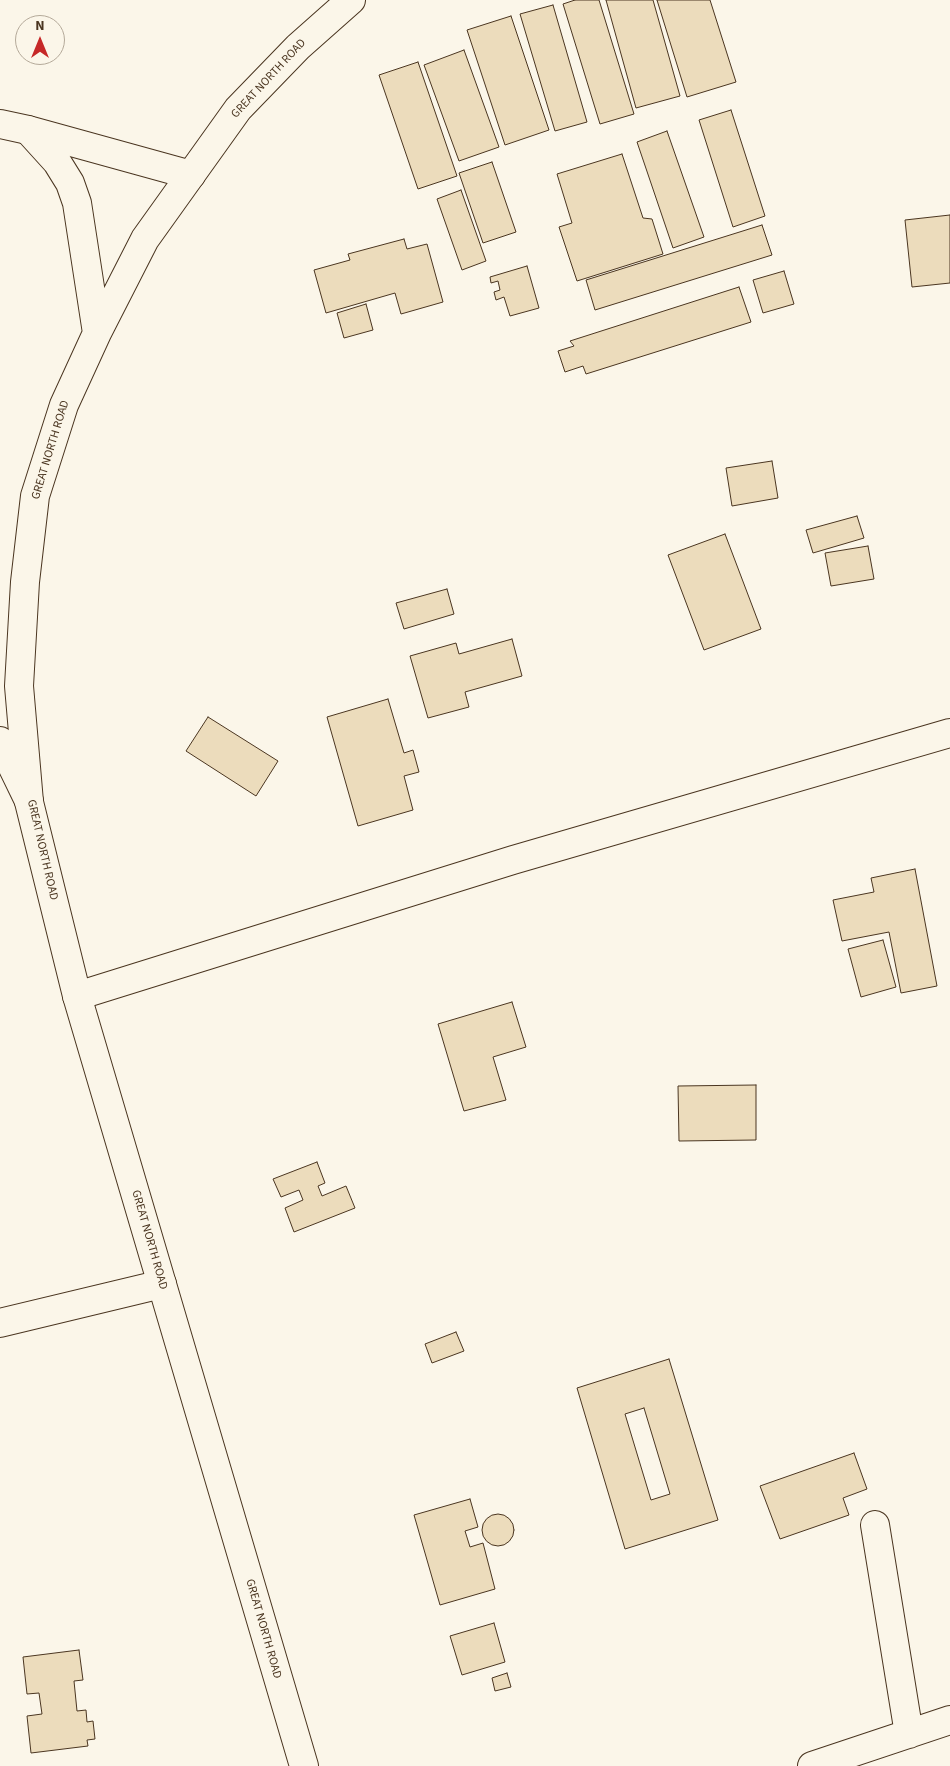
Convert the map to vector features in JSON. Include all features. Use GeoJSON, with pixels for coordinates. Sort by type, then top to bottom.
{"type":"FeatureCollection","features":[{"type":"Feature","properties":{"kind":"main road","name":"GREAT NORTH ROAD"},"geometry":{"type":"LineString","coordinates":[[304,1766],[77,996],[30,802],[19,686],[25,582],[35,496],[64,404],[97,333],[145,239],[238,108],[298,47],[351,0]]}},
{"type":"Feature","properties":{"kind":"main road"},"geometry":{"type":"LineString","coordinates":[[0,124],[191,175]]}},
{"type":"Feature","properties":{"kind":"main road"},"geometry":{"type":"LineString","coordinates":[[28,130],[57,162],[70,183],[77,203],[97,333]]}},
{"type":"Feature","properties":{"kind":"main road"},"geometry":{"type":"LineString","coordinates":[[77,996],[513,860],[950,733]]}},
{"type":"Feature","properties":{"kind":"main road"},"geometry":{"type":"LineString","coordinates":[[0,742],[30,802]]}},
{"type":"Feature","properties":{"kind":"main road"},"geometry":{"type":"LineString","coordinates":[[0,1323],[162,1284]]}},
{"type":"Feature","properties":{"kind":"main road"},"geometry":{"type":"LineString","coordinates":[[875,1525],[909,1734]]}},
{"type":"Feature","properties":{"kind":"main road"},"geometry":{"type":"LineString","coordinates":[[812,1766],[950,1720]]}},
{"type":"Feature","properties":{"kind":"building"},"geometry":{"type":"Polygon","coordinates":[[[575,0],[599,0],[634,114],[600,124],[563,4],[575,0]]]}},
{"type":"Feature","properties":{"kind":"building"},"geometry":{"type":"Polygon","coordinates":[[[606,0],[653,0],[680,96],[636,108],[606,0]]]}},
{"type":"Feature","properties":{"kind":"building"},"geometry":{"type":"Polygon","coordinates":[[[657,0],[710,0],[736,82],[687,97],[657,0]]]}},
{"type":"Feature","properties":{"kind":"building"},"geometry":{"type":"Polygon","coordinates":[[[553,5],[587,122],[555,131],[520,14],[553,5]]]}},
{"type":"Feature","properties":{"kind":"building"},"geometry":{"type":"Polygon","coordinates":[[[511,16],[549,130],[505,145],[467,30],[511,16]]]}},
{"type":"Feature","properties":{"kind":"building"},"geometry":{"type":"Polygon","coordinates":[[[464,50],[499,147],[459,161],[424,65],[464,50]]]}},
{"type":"Feature","properties":{"kind":"building"},"geometry":{"type":"Polygon","coordinates":[[[418,62],[457,176],[418,189],[379,75],[418,62]]]}},
{"type":"Feature","properties":{"kind":"building"},"geometry":{"type":"Polygon","coordinates":[[[731,110],[765,216],[733,227],[699,120],[731,110]]]}},
{"type":"Feature","properties":{"kind":"building"},"geometry":{"type":"Polygon","coordinates":[[[667,131],[704,237],[673,248],[637,142],[667,131]]]}},
{"type":"Feature","properties":{"kind":"building"},"geometry":{"type":"Polygon","coordinates":[[[622,154],[643,218],[652,219],[663,254],[577,281],[559,227],[572,223],[557,174],[622,154]]]}},
{"type":"Feature","properties":{"kind":"building"},"geometry":{"type":"Polygon","coordinates":[[[492,162],[516,232],[483,243],[459,173],[492,162]]]}},
{"type":"Feature","properties":{"kind":"building"},"geometry":{"type":"Polygon","coordinates":[[[461,190],[486,261],[462,270],[437,199],[461,190]]]}},
{"type":"Feature","properties":{"kind":"building"},"geometry":{"type":"Polygon","coordinates":[[[950,215],[950,283],[912,287],[905,220],[950,215]]]}},
{"type":"Feature","properties":{"kind":"building"},"geometry":{"type":"Polygon","coordinates":[[[762,225],[772,255],[595,310],[586,280],[762,225]]]}},
{"type":"Feature","properties":{"kind":"building"},"geometry":{"type":"Polygon","coordinates":[[[404,239],[407,249],[427,244],[443,302],[401,314],[395,293],[326,313],[314,270],[350,260],[348,254],[404,239]]]}},
{"type":"Feature","properties":{"kind":"building"},"geometry":{"type":"Polygon","coordinates":[[[527,266],[539,308],[510,316],[504,297],[496,300],[494,292],[500,290],[498,281],[491,283],[490,277],[527,266]]]}},
{"type":"Feature","properties":{"kind":"building"},"geometry":{"type":"Polygon","coordinates":[[[784,271],[794,304],[763,313],[753,280],[784,271]]]}},
{"type":"Feature","properties":{"kind":"building"},"geometry":{"type":"Polygon","coordinates":[[[739,287],[751,322],[586,374],[583,366],[565,372],[558,351],[574,346],[570,341],[739,287]]]}},
{"type":"Feature","properties":{"kind":"building"},"geometry":{"type":"Polygon","coordinates":[[[366,304],[373,330],[344,338],[337,313],[366,304]]]}},
{"type":"Feature","properties":{"kind":"building"},"geometry":{"type":"Polygon","coordinates":[[[772,461],[778,498],[732,506],[726,468],[772,461]]]}},
{"type":"Feature","properties":{"kind":"building"},"geometry":{"type":"Polygon","coordinates":[[[857,516],[864,538],[813,553],[806,530],[857,516]]]}},
{"type":"Feature","properties":{"kind":"building"},"geometry":{"type":"Polygon","coordinates":[[[725,534],[761,629],[704,650],[668,555],[725,534]]]}},
{"type":"Feature","properties":{"kind":"building"},"geometry":{"type":"Polygon","coordinates":[[[868,546],[874,579],[831,586],[825,553],[868,546]]]}},
{"type":"Feature","properties":{"kind":"building"},"geometry":{"type":"Polygon","coordinates":[[[447,589],[454,614],[404,629],[396,603],[447,589]]]}},
{"type":"Feature","properties":{"kind":"building"},"geometry":{"type":"Polygon","coordinates":[[[512,639],[522,676],[465,692],[469,707],[428,718],[410,656],[456,643],[459,654],[512,639]]]}},
{"type":"Feature","properties":{"kind":"building"},"geometry":{"type":"Polygon","coordinates":[[[388,699],[404,753],[413,750],[419,772],[404,776],[413,810],[358,826],[327,717],[388,699]]]}},
{"type":"Feature","properties":{"kind":"building"},"geometry":{"type":"Polygon","coordinates":[[[208,717],[278,761],[256,796],[186,751],[208,717]]]}},
{"type":"Feature","properties":{"kind":"building"},"geometry":{"type":"Polygon","coordinates":[[[915,869],[937,986],[901,993],[889,932],[842,941],[833,900],[874,892],[871,878],[915,869]]]}},
{"type":"Feature","properties":{"kind":"building"},"geometry":{"type":"Polygon","coordinates":[[[883,940],[896,987],[861,997],[848,949],[883,940]]]}},
{"type":"Feature","properties":{"kind":"building"},"geometry":{"type":"Polygon","coordinates":[[[512,1002],[526,1047],[493,1057],[506,1100],[464,1111],[438,1024],[512,1002]]]}},
{"type":"Feature","properties":{"kind":"building"},"geometry":{"type":"Polygon","coordinates":[[[756,1085],[756,1140],[679,1141],[678,1086],[756,1085]]]}},
{"type":"Feature","properties":{"kind":"building"},"geometry":{"type":"Polygon","coordinates":[[[317,1162],[325,1183],[318,1186],[322,1196],[346,1186],[355,1208],[294,1232],[285,1208],[303,1200],[299,1190],[281,1197],[273,1179],[317,1162]]]}},
{"type":"Feature","properties":{"kind":"building"},"geometry":{"type":"Polygon","coordinates":[[[456,1332],[464,1351],[432,1363],[425,1344],[456,1332]]]}},
{"type":"Feature","properties":{"kind":"building"},"geometry":{"type":"Polygon","coordinates":[[[669,1359],[718,1520],[625,1549],[577,1388],[669,1359]],[[644,1408],[625,1414],[651,1500],[670,1494],[644,1408]]]}},
{"type":"Feature","properties":{"kind":"building"},"geometry":{"type":"Polygon","coordinates":[[[854,1453],[867,1489],[843,1498],[849,1515],[780,1539],[760,1486],[854,1453]]]}},
{"type":"Feature","properties":{"kind":"building"},"geometry":{"type":"Polygon","coordinates":[[[470,1499],[478,1527],[465,1531],[470,1547],[483,1543],[495,1589],[440,1605],[414,1515],[470,1499]]]}},
{"type":"Feature","properties":{"kind":"building"},"geometry":{"type":"Polygon","coordinates":[[[498,1514],[510,1518],[514,1530],[510,1542],[498,1546],[486,1542],[482,1530],[486,1518],[498,1514]]]}},
{"type":"Feature","properties":{"kind":"building"},"geometry":{"type":"Polygon","coordinates":[[[494,1623],[505,1662],[462,1675],[450,1636],[494,1623]]]}},
{"type":"Feature","properties":{"kind":"building"},"geometry":{"type":"Polygon","coordinates":[[[79,1650],[83,1680],[74,1681],[77,1711],[86,1710],[87,1722],[93,1721],[95,1739],[87,1740],[88,1746],[31,1753],[27,1716],[42,1714],[39,1693],[27,1694],[23,1657],[79,1650]]]}},
{"type":"Feature","properties":{"kind":"building"},"geometry":{"type":"Polygon","coordinates":[[[507,1673],[511,1687],[495,1691],[492,1678],[507,1673]]]}}]}
